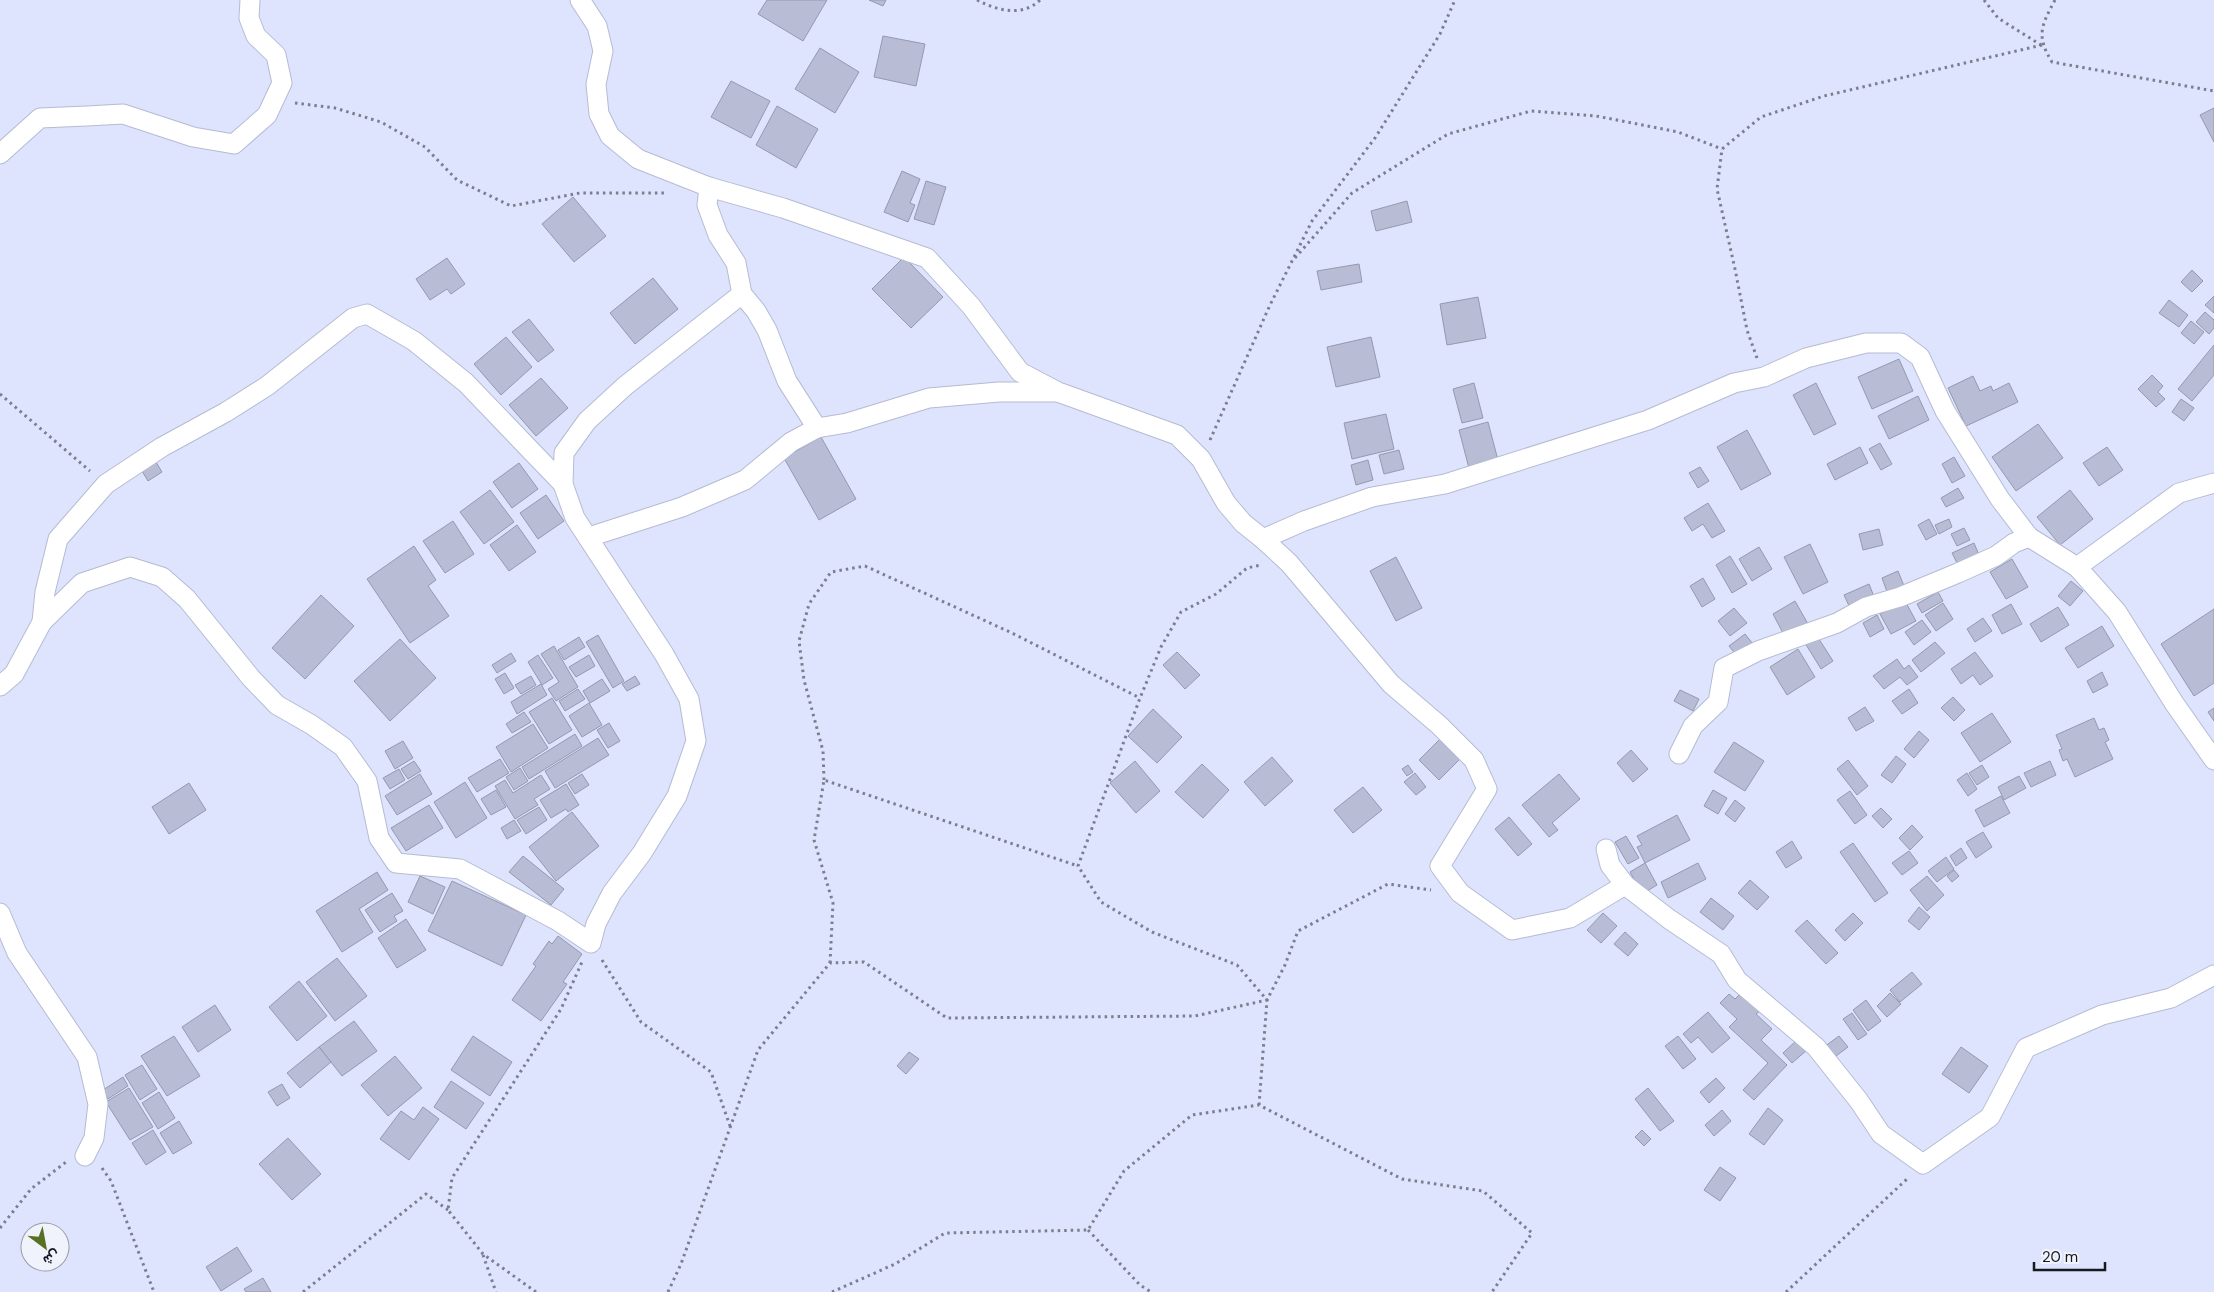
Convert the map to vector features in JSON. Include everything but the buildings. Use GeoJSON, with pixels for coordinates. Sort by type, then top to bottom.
{"type":"FeatureCollection","features":[{"type":"Feature","properties":{"kind":"street"},"geometry":{"type":"LineString","coordinates":[[0,154],[40,118],[123,114],[194,137],[234,144],[267,115],[282,83],[276,55],[256,36],[249,18],[250,0]]}},
{"type":"Feature","properties":{"kind":"street"},"geometry":{"type":"LineString","coordinates":[[580,0],[597,26],[603,51],[596,84],[599,114],[610,136],[638,159],[709,187],[783,208],[927,258],[971,306],[1020,372],[1058,392],[1177,435],[1201,459],[1226,503],[1243,523],[1289,563],[1391,684],[1439,725],[1474,760],[1487,789],[1440,866],[1460,893],[1512,930],[1570,918],[1625,885]]}},
{"type":"Feature","properties":{"kind":"street"},"geometry":{"type":"LineString","coordinates":[[709,187],[707,205],[718,235],[736,262],[742,294],[767,330],[787,381],[817,428]]}},
{"type":"Feature","properties":{"kind":"street"},"geometry":{"type":"LineString","coordinates":[[562,484],[564,453],[587,421],[632,380],[742,294]]}},
{"type":"Feature","properties":{"kind":"street"},"geometry":{"type":"LineString","coordinates":[[0,686],[14,674],[42,622],[82,583],[130,567],[162,577],[193,605],[251,678],[277,705],[312,725],[343,747],[367,781],[379,838],[396,863],[460,869],[558,921],[591,943],[596,924],[612,893],[642,853],[677,796],[696,741],[689,698],[664,654],[575,518],[562,484],[466,383],[414,341],[367,314],[353,318],[267,386],[226,412],[162,447],[106,484],[58,539],[45,592],[42,622]]}},
{"type":"Feature","properties":{"kind":"street"},"geometry":{"type":"LineString","coordinates":[[1263,539],[1304,521],[1372,497],[1445,484],[1648,420],[1734,383],[1764,377],[1806,358],[1866,343],[1901,343],[1920,357],[1945,410],[2000,499],[2030,537],[2076,567],[2117,612],[2174,703],[2214,760]]}},
{"type":"Feature","properties":{"kind":"street"},"geometry":{"type":"LineString","coordinates":[[589,537],[682,507],[745,480],[791,442],[817,428],[847,423],[929,398],[999,392],[1058,392]]}},
{"type":"Feature","properties":{"kind":"street"},"geometry":{"type":"LineString","coordinates":[[2076,567],[2179,493],[2214,482]]}},
{"type":"Feature","properties":{"kind":"street"},"geometry":{"type":"LineString","coordinates":[[1678,754],[1693,726],[1718,702],[1724,668],[1758,651],[1837,623],[1866,608],[1900,597],[1996,556],[2014,543],[2030,537]]}},
{"type":"Feature","properties":{"kind":"street"},"geometry":{"type":"LineString","coordinates":[[1606,848],[1610,865],[1625,885],[1669,919],[1721,954],[1737,980],[1816,1047],[1859,1101],[1881,1134],[1923,1164],[1990,1117],[2026,1048],[2102,1015],[2171,998],[2214,975]]}},
{"type":"Feature","properties":{"kind":"street"},"geometry":{"type":"LineString","coordinates":[[0,912],[17,953],[87,1057],[98,1104],[94,1138],[85,1156]]}},
{"type":"Feature","properties":{"kind":"path"},"geometry":{"type":"LineString","coordinates":[[977,0],[988,6],[1012,12],[1036,4],[1040,0]]}},
{"type":"Feature","properties":{"kind":"path"},"geometry":{"type":"LineString","coordinates":[[1201,459],[1270,304],[1312,221],[1375,138],[1440,34],[1455,0]]}},
{"type":"Feature","properties":{"kind":"path"},"geometry":{"type":"LineString","coordinates":[[1984,0],[1998,18],[2042,45],[2052,62],[2214,91]]}},
{"type":"Feature","properties":{"kind":"path"},"geometry":{"type":"LineString","coordinates":[[2042,45],[2044,21],[2055,0]]}},
{"type":"Feature","properties":{"kind":"path"},"geometry":{"type":"LineString","coordinates":[[1764,377],[1747,330],[1717,189],[1722,149],[1760,117],[1824,96],[2042,45]]}},
{"type":"Feature","properties":{"kind":"path"},"geometry":{"type":"LineString","coordinates":[[275,97],[298,104],[334,108],[381,122],[425,147],[457,180],[511,206],[580,193],[667,193]]}},
{"type":"Feature","properties":{"kind":"path"},"geometry":{"type":"LineString","coordinates":[[1291,262],[1352,193],[1448,134],[1531,111],[1596,116],[1678,132],[1722,149]]}},
{"type":"Feature","properties":{"kind":"path"},"geometry":{"type":"LineString","coordinates":[[0,394],[74,459],[106,484]]}},
{"type":"Feature","properties":{"kind":"path"},"geometry":{"type":"LineString","coordinates":[[1078,866],[1140,698],[1161,648],[1182,612],[1216,594],[1248,568],[1271,562],[1289,563]]}},
{"type":"Feature","properties":{"kind":"path"},"geometry":{"type":"LineString","coordinates":[[668,1292],[681,1264],[758,1050],[830,963],[833,903],[814,840],[824,780],[823,751],[804,680],[798,641],[809,604],[831,572],[865,566],[1012,633],[1140,698]]}},
{"type":"Feature","properties":{"kind":"path"},"geometry":{"type":"LineString","coordinates":[[824,780],[1078,866],[1101,902],[1152,932],[1237,965],[1266,1000]]}},
{"type":"Feature","properties":{"kind":"path"},"geometry":{"type":"LineString","coordinates":[[1259,1105],[1266,1000],[1285,965],[1298,931],[1388,884],[1460,893]]}},
{"type":"Feature","properties":{"kind":"path"},"geometry":{"type":"LineString","coordinates":[[591,943],[641,1022],[711,1072],[730,1126]]}},
{"type":"Feature","properties":{"kind":"path"},"geometry":{"type":"LineString","coordinates":[[448,1210],[452,1178],[561,1009],[591,943]]}},
{"type":"Feature","properties":{"kind":"path"},"geometry":{"type":"LineString","coordinates":[[830,963],[864,962],[947,1018],[1195,1016],[1266,1000]]}},
{"type":"Feature","properties":{"kind":"path"},"geometry":{"type":"LineString","coordinates":[[1088,1230],[1124,1172],[1192,1115],[1259,1105],[1402,1179],[1483,1191],[1532,1232],[1492,1292]]}},
{"type":"Feature","properties":{"kind":"path"},"geometry":{"type":"LineString","coordinates":[[0,1228],[31,1189],[63,1163],[85,1156],[98,1163],[111,1181],[154,1292]]}},
{"type":"Feature","properties":{"kind":"path"},"geometry":{"type":"LineString","coordinates":[[1786,1292],[1923,1164]]}},
{"type":"Feature","properties":{"kind":"path"},"geometry":{"type":"LineString","coordinates":[[303,1292],[426,1194],[448,1210],[483,1254],[536,1292]]}},
{"type":"Feature","properties":{"kind":"path"},"geometry":{"type":"LineString","coordinates":[[832,1292],[895,1264],[945,1233],[1088,1230],[1140,1285],[1151,1292]]}},
{"type":"Feature","properties":{"kind":"path"},"geometry":{"type":"LineString","coordinates":[[483,1254],[496,1292]]}}]}
